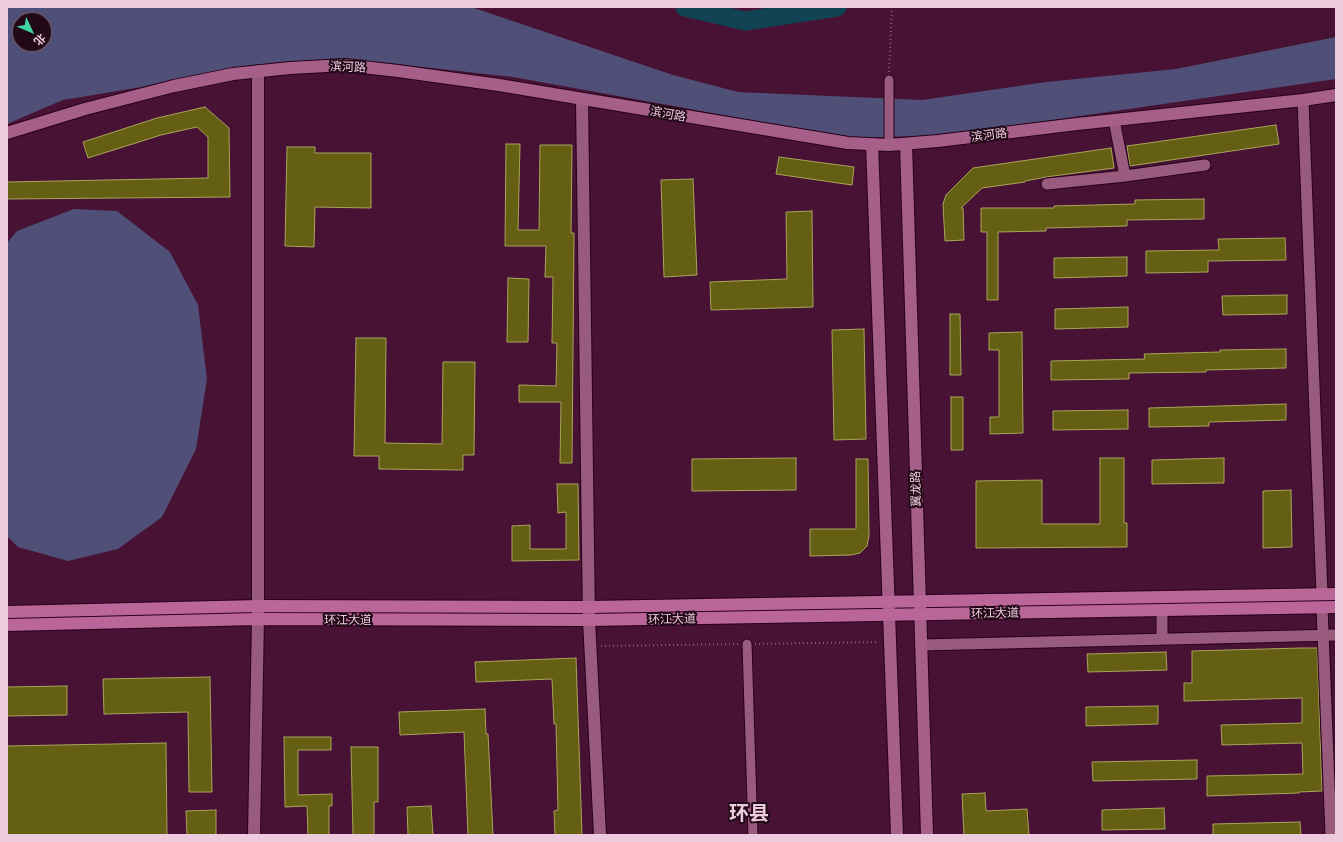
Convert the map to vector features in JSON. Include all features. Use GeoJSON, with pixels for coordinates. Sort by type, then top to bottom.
{"type":"FeatureCollection","features":[{"type":"Feature","properties":{"kind":"highway","name":"环江大道"},"geometry":{"type":"LineString","coordinates":[[7,612],[258,606],[589,607],[1336,594]]}},
{"type":"Feature","properties":{"kind":"highway","name":"环江大道"},"geometry":{"type":"LineString","coordinates":[[7,625],[258,619],[589,620],[1336,607]]}},
{"type":"Feature","properties":{"kind":"main road","name":"滨河路"},"geometry":{"type":"LineString","coordinates":[[7,133],[85,109],[174,86],[233,74],[290,68],[345,65],[499,85],[848,143],[889,145],[1303,100],[1336,95]]}},
{"type":"Feature","properties":{"kind":"main road"},"geometry":{"type":"LineString","coordinates":[[872,144],[897,835]]}},
{"type":"Feature","properties":{"kind":"main road","name":"翼龙路"},"geometry":{"type":"LineString","coordinates":[[906,144],[927,835]]}},
{"type":"Feature","properties":{"kind":"street"},"geometry":{"type":"LineString","coordinates":[[254,835],[258,619],[258,71]]}},
{"type":"Feature","properties":{"kind":"street"},"geometry":{"type":"LineString","coordinates":[[888,80],[889,145]]}},
{"type":"Feature","properties":{"kind":"street"},"geometry":{"type":"LineString","coordinates":[[582,99],[589,620],[600,835]]}},
{"type":"Feature","properties":{"kind":"street"},"geometry":{"type":"LineString","coordinates":[[1303,100],[1322,594]]}},
{"type":"Feature","properties":{"kind":"street"},"geometry":{"type":"LineString","coordinates":[[1114,120],[1125,176]]}},
{"type":"Feature","properties":{"kind":"street"},"geometry":{"type":"LineString","coordinates":[[1047,184],[1125,176],[1205,165]]}},
{"type":"Feature","properties":{"kind":"street"},"geometry":{"type":"LineString","coordinates":[[1322,607],[1331,835]]}},
{"type":"Feature","properties":{"kind":"street"},"geometry":{"type":"LineString","coordinates":[[1162,611],[1162,639]]}},
{"type":"Feature","properties":{"kind":"street"},"geometry":{"type":"LineString","coordinates":[[921,644],[1336,635]]}},
{"type":"Feature","properties":{"kind":"street"},"geometry":{"type":"LineString","coordinates":[[747,644],[753,835]]}},
{"type":"Feature","properties":{"kind":"path"},"geometry":{"type":"LineString","coordinates":[[888,80],[892,7]]}},
{"type":"Feature","properties":{"kind":"shaded area"},"geometry":{"type":"Polygon","coordinates":[[[7,7],[471,7],[673,75],[738,92],[922,100],[1046,82],[1176,69],[1336,37],[1336,79],[949,135],[850,138],[513,77],[359,60],[279,62],[63,100],[7,124],[7,7]]]}},
{"type":"Feature","properties":{"kind":"shaded area"},"geometry":{"type":"Polygon","coordinates":[[[74,209],[117,211],[170,252],[198,305],[207,379],[196,449],[162,517],[118,549],[68,561],[18,547],[7,536],[7,243],[17,231],[74,209]]]}},
{"type":"Feature","properties":{"kind":"building"},"geometry":{"type":"Polygon","coordinates":[[[205,107],[229,128],[230,197],[7,199],[7,182],[208,178],[208,137],[197,127],[161,135],[88,158],[83,142],[157,118],[205,107]]]}},
{"type":"Feature","properties":{"kind":"building"},"geometry":{"type":"Polygon","coordinates":[[[1276,125],[1279,144],[1130,166],[1127,146],[1276,125]]]}},
{"type":"Feature","properties":{"kind":"building"},"geometry":{"type":"Polygon","coordinates":[[[506,144],[520,144],[518,230],[539,230],[540,145],[572,145],[571,233],[574,233],[572,463],[560,463],[561,402],[519,402],[519,385],[556,386],[557,343],[552,343],[553,277],[545,277],[546,246],[505,246],[506,144]]]}},
{"type":"Feature","properties":{"kind":"building"},"geometry":{"type":"Polygon","coordinates":[[[287,147],[315,147],[315,153],[371,153],[371,208],[315,207],[314,247],[285,246],[287,147]]]}},
{"type":"Feature","properties":{"kind":"building"},"geometry":{"type":"Polygon","coordinates":[[[1111,148],[1114,168],[1046,177],[1025,182],[982,188],[961,208],[963,208],[964,240],[945,241],[943,204],[946,195],[973,168],[1111,148]]]}},
{"type":"Feature","properties":{"kind":"building"},"geometry":{"type":"Polygon","coordinates":[[[779,157],[854,167],[852,185],[776,174],[779,157]]]}},
{"type":"Feature","properties":{"kind":"building"},"geometry":{"type":"Polygon","coordinates":[[[693,179],[697,275],[664,277],[661,180],[693,179]]]}},
{"type":"Feature","properties":{"kind":"building"},"geometry":{"type":"Polygon","coordinates":[[[1204,199],[1204,219],[1127,220],[1127,226],[1046,228],[1046,231],[998,232],[998,300],[987,300],[987,232],[981,232],[981,208],[1054,208],[1054,206],[1135,204],[1135,200],[1204,199]]]}},
{"type":"Feature","properties":{"kind":"building"},"geometry":{"type":"Polygon","coordinates":[[[812,211],[813,307],[711,310],[710,282],[787,279],[786,212],[812,211]]]}},
{"type":"Feature","properties":{"kind":"building"},"geometry":{"type":"Polygon","coordinates":[[[1285,238],[1286,260],[1208,261],[1208,272],[1146,273],[1146,251],[1219,250],[1218,239],[1285,238]]]}},
{"type":"Feature","properties":{"kind":"building"},"geometry":{"type":"Polygon","coordinates":[[[1127,257],[1127,276],[1054,278],[1054,258],[1127,257]]]}},
{"type":"Feature","properties":{"kind":"building"},"geometry":{"type":"Polygon","coordinates":[[[508,278],[529,279],[528,342],[507,342],[508,278]]]}},
{"type":"Feature","properties":{"kind":"building"},"geometry":{"type":"Polygon","coordinates":[[[1287,295],[1287,314],[1223,315],[1222,296],[1287,295]]]}},
{"type":"Feature","properties":{"kind":"building"},"geometry":{"type":"Polygon","coordinates":[[[1128,307],[1128,327],[1055,329],[1055,309],[1128,307]]]}},
{"type":"Feature","properties":{"kind":"building"},"geometry":{"type":"Polygon","coordinates":[[[950,314],[960,314],[961,375],[950,375],[950,314]]]}},
{"type":"Feature","properties":{"kind":"building"},"geometry":{"type":"Polygon","coordinates":[[[864,329],[866,439],[834,440],[832,330],[864,329]]]}},
{"type":"Feature","properties":{"kind":"building"},"geometry":{"type":"Polygon","coordinates":[[[1022,332],[1023,433],[990,434],[990,417],[999,417],[999,350],[989,350],[989,333],[1022,332]]]}},
{"type":"Feature","properties":{"kind":"building"},"geometry":{"type":"Polygon","coordinates":[[[356,338],[386,338],[385,443],[442,444],[443,362],[475,362],[474,455],[463,455],[463,470],[379,469],[379,456],[354,456],[356,338]]]}},
{"type":"Feature","properties":{"kind":"building"},"geometry":{"type":"Polygon","coordinates":[[[1286,349],[1286,368],[1206,370],[1206,372],[1129,373],[1129,379],[1051,380],[1051,361],[1145,359],[1144,354],[1220,352],[1220,350],[1286,349]]]}},
{"type":"Feature","properties":{"kind":"building"},"geometry":{"type":"Polygon","coordinates":[[[951,397],[963,397],[963,450],[951,450],[951,397]]]}},
{"type":"Feature","properties":{"kind":"building"},"geometry":{"type":"Polygon","coordinates":[[[1286,404],[1286,420],[1209,422],[1209,426],[1149,427],[1149,408],[1286,404]]]}},
{"type":"Feature","properties":{"kind":"building"},"geometry":{"type":"Polygon","coordinates":[[[1128,410],[1128,429],[1053,430],[1053,411],[1128,410]]]}},
{"type":"Feature","properties":{"kind":"building"},"geometry":{"type":"Polygon","coordinates":[[[796,458],[796,490],[692,491],[692,459],[796,458]]]}},
{"type":"Feature","properties":{"kind":"building"},"geometry":{"type":"Polygon","coordinates":[[[1100,458],[1124,458],[1124,523],[1127,523],[1127,547],[976,548],[976,481],[1042,480],[1042,524],[1100,524],[1100,458]]]}},
{"type":"Feature","properties":{"kind":"building"},"geometry":{"type":"Polygon","coordinates":[[[1224,458],[1224,483],[1152,484],[1152,460],[1224,458]]]}},
{"type":"Feature","properties":{"kind":"building"},"geometry":{"type":"Polygon","coordinates":[[[856,459],[868,459],[869,536],[867,546],[860,553],[851,555],[810,556],[810,529],[856,529],[856,459]]]}},
{"type":"Feature","properties":{"kind":"building"},"geometry":{"type":"Polygon","coordinates":[[[557,484],[578,484],[579,560],[512,561],[512,526],[530,525],[530,549],[566,549],[566,512],[558,513],[557,484]]]}},
{"type":"Feature","properties":{"kind":"building"},"geometry":{"type":"Polygon","coordinates":[[[1291,490],[1292,547],[1263,548],[1263,491],[1291,490]]]}},
{"type":"Feature","properties":{"kind":"building"},"geometry":{"type":"Polygon","coordinates":[[[1317,648],[1322,791],[1207,796],[1207,776],[1303,774],[1302,743],[1222,745],[1221,725],[1302,723],[1302,698],[1184,701],[1184,683],[1192,683],[1192,651],[1317,648]]]}},
{"type":"Feature","properties":{"kind":"building"},"geometry":{"type":"Polygon","coordinates":[[[1166,652],[1167,670],[1088,672],[1087,654],[1166,652]]]}},
{"type":"Feature","properties":{"kind":"building"},"geometry":{"type":"Polygon","coordinates":[[[576,658],[582,835],[555,835],[554,811],[558,810],[556,724],[554,724],[552,679],[476,682],[475,662],[576,658]]]}},
{"type":"Feature","properties":{"kind":"building"},"geometry":{"type":"Polygon","coordinates":[[[210,677],[212,792],[189,792],[188,712],[104,714],[103,679],[210,677]]]}},
{"type":"Feature","properties":{"kind":"building"},"geometry":{"type":"Polygon","coordinates":[[[67,686],[67,715],[7,716],[7,687],[67,686]]]}},
{"type":"Feature","properties":{"kind":"building"},"geometry":{"type":"Polygon","coordinates":[[[1158,706],[1158,724],[1086,726],[1086,707],[1158,706]]]}},
{"type":"Feature","properties":{"kind":"building"},"geometry":{"type":"Polygon","coordinates":[[[485,709],[486,734],[488,734],[493,835],[468,835],[464,732],[400,735],[399,712],[485,709]]]}},
{"type":"Feature","properties":{"kind":"building"},"geometry":{"type":"Polygon","coordinates":[[[284,737],[331,737],[331,750],[298,750],[298,795],[332,794],[332,806],[329,806],[329,835],[308,835],[307,806],[285,807],[284,737]]]}},
{"type":"Feature","properties":{"kind":"building"},"geometry":{"type":"Polygon","coordinates":[[[166,743],[167,835],[7,835],[7,746],[166,743]]]}},
{"type":"Feature","properties":{"kind":"building"},"geometry":{"type":"Polygon","coordinates":[[[351,747],[378,747],[378,802],[374,802],[374,835],[353,835],[351,747]]]}},
{"type":"Feature","properties":{"kind":"building"},"geometry":{"type":"Polygon","coordinates":[[[1197,760],[1197,779],[1093,781],[1092,762],[1197,760]]]}},
{"type":"Feature","properties":{"kind":"building"},"geometry":{"type":"Polygon","coordinates":[[[985,793],[986,811],[1027,809],[1029,835],[964,835],[962,794],[985,793]]]}},
{"type":"Feature","properties":{"kind":"building"},"geometry":{"type":"Polygon","coordinates":[[[431,806],[433,835],[408,835],[407,807],[431,806]]]}},
{"type":"Feature","properties":{"kind":"building"},"geometry":{"type":"Polygon","coordinates":[[[1164,808],[1165,829],[1102,830],[1102,810],[1164,808]]]}},
{"type":"Feature","properties":{"kind":"building"},"geometry":{"type":"Polygon","coordinates":[[[216,810],[216,835],[187,835],[186,811],[216,810]]]}},
{"type":"Feature","properties":{"kind":"building"},"geometry":{"type":"Polygon","coordinates":[[[1300,822],[1301,835],[1213,835],[1213,824],[1300,822]]]}},
{"type":"Feature","properties":{"kind":"waterway"},"geometry":{"type":"LineString","coordinates":[[685,7],[745,21],[837,7]]}},
{"type":"Feature","properties":{"kind":"district","name":"环县"},"geometry":{"type":"Point","coordinates":[749,813]}}]}
